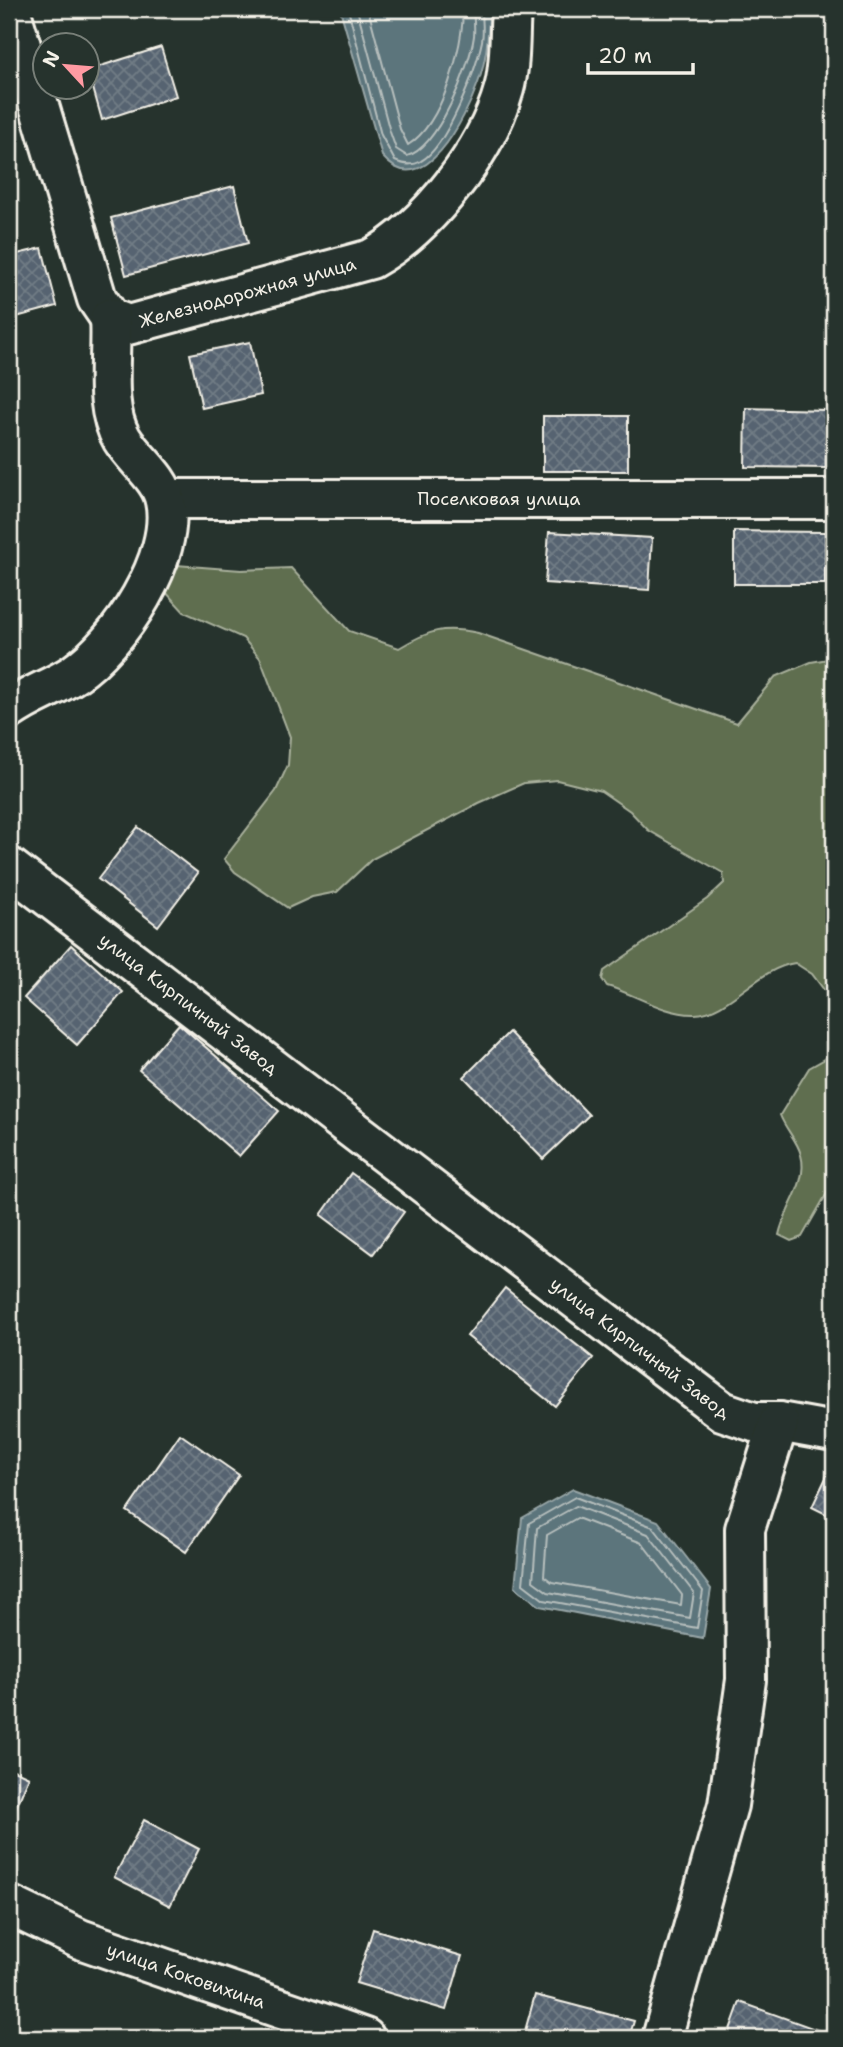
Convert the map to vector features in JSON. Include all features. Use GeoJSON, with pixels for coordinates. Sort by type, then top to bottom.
{"type":"FeatureCollection","features":[{"type":"Feature","properties":{"kind":"street"},"geometry":{"type":"LineString","coordinates":[[9,710],[25,698],[77,673],[104,646],[135,608],[159,559],[167,527],[165,499],[121,438],[116,424],[110,396],[110,318],[97,299],[10,9]]}},
{"type":"Feature","properties":{"kind":"street","name":"Железнодорожная улица"},"geometry":{"type":"LineString","coordinates":[[110,318],[128,325],[371,259],[392,247],[447,191],[479,144],[504,89],[511,9]]}},
{"type":"Feature","properties":{"kind":"street","name":"Поселковая улица"},"geometry":{"type":"LineString","coordinates":[[165,499],[834,499]]}},
{"type":"Feature","properties":{"kind":"street","name":"улица Кирпичный Завод"},"geometry":{"type":"LineString","coordinates":[[9,867],[722,1411],[754,1422],[779,1422]]}},
{"type":"Feature","properties":{"kind":"street"},"geometry":{"type":"LineString","coordinates":[[662,2038],[728,1805],[746,1680],[745,1529],[779,1422],[834,1432]]}},
{"type":"Feature","properties":{"kind":"street","name":"улица Коковихина"},"geometry":{"type":"LineString","coordinates":[[9,1905],[80,1939],[365,2038]]}},
{"type":"Feature","properties":{"kind":"green space"},"geometry":{"type":"Polygon","coordinates":[[[176,565],[241,570],[291,568],[349,631],[399,648],[437,631],[478,633],[737,723],[775,677],[811,662],[834,658],[834,1003],[812,974],[795,963],[769,973],[720,1006],[695,1014],[661,1008],[607,986],[602,979],[604,971],[707,899],[724,883],[723,873],[648,830],[630,811],[601,791],[557,780],[524,783],[479,803],[372,859],[337,892],[312,897],[288,908],[235,872],[224,859],[276,791],[288,765],[290,737],[260,658],[243,638],[184,612],[163,589],[165,576],[176,565]]]}},
{"type":"Feature","properties":{"kind":"green space"},"geometry":{"type":"Polygon","coordinates":[[[834,1054],[834,1181],[802,1237],[791,1241],[779,1235],[799,1185],[803,1165],[799,1150],[780,1115],[809,1068],[834,1054]]]}},
{"type":"Feature","properties":{"kind":"water"},"geometry":{"type":"Polygon","coordinates":[[[340,9],[489,9],[485,56],[472,98],[453,134],[441,151],[427,163],[413,170],[397,168],[382,156],[340,9]]]}},
{"type":"Feature","properties":{"kind":"water"},"geometry":{"type":"Polygon","coordinates":[[[573,1489],[658,1521],[711,1589],[703,1638],[540,1606],[515,1587],[522,1518],[573,1489]]]}},
{"type":"Feature","properties":{"kind":"building"},"geometry":{"type":"Polygon","coordinates":[[[161,47],[176,96],[102,120],[97,102],[102,102],[102,66],[161,47]]]}},
{"type":"Feature","properties":{"kind":"building"},"geometry":{"type":"Polygon","coordinates":[[[234,186],[248,243],[126,275],[111,218],[234,186]]]}},
{"type":"Feature","properties":{"kind":"building"},"geometry":{"type":"Polygon","coordinates":[[[42,248],[57,306],[9,319],[9,256],[42,248]]]}},
{"type":"Feature","properties":{"kind":"building"},"geometry":{"type":"Polygon","coordinates":[[[250,342],[261,395],[202,408],[190,354],[250,342]]]}},
{"type":"Feature","properties":{"kind":"building"},"geometry":{"type":"Polygon","coordinates":[[[746,408],[827,410],[826,468],[745,467],[746,408]]]}},
{"type":"Feature","properties":{"kind":"building"},"geometry":{"type":"Polygon","coordinates":[[[543,416],[628,416],[628,471],[543,471],[543,416]]]}},
{"type":"Feature","properties":{"kind":"building"},"geometry":{"type":"Polygon","coordinates":[[[734,531],[825,532],[825,584],[734,584],[734,531]]]}},
{"type":"Feature","properties":{"kind":"building"},"geometry":{"type":"Polygon","coordinates":[[[549,532],[652,538],[649,590],[545,583],[549,532]]]}},
{"type":"Feature","properties":{"kind":"building"},"geometry":{"type":"Polygon","coordinates":[[[138,827],[198,873],[158,926],[98,879],[138,827]]]}},
{"type":"Feature","properties":{"kind":"building"},"geometry":{"type":"Polygon","coordinates":[[[71,945],[123,992],[77,1045],[24,998],[71,945]]]}},
{"type":"Feature","properties":{"kind":"building"},"geometry":{"type":"Polygon","coordinates":[[[179,1024],[279,1111],[239,1156],[139,1070],[179,1024]]]}},
{"type":"Feature","properties":{"kind":"building"},"geometry":{"type":"Polygon","coordinates":[[[509,1032],[589,1115],[543,1159],[464,1077],[509,1032]]]}},
{"type":"Feature","properties":{"kind":"building"},"geometry":{"type":"Polygon","coordinates":[[[351,1173],[404,1212],[373,1254],[321,1215],[351,1173]]]}},
{"type":"Feature","properties":{"kind":"building"},"geometry":{"type":"Polygon","coordinates":[[[505,1288],[593,1358],[555,1406],[467,1336],[505,1288]]]}},
{"type":"Feature","properties":{"kind":"building"},"geometry":{"type":"Polygon","coordinates":[[[180,1434],[239,1475],[186,1552],[127,1511],[180,1434]]]}},
{"type":"Feature","properties":{"kind":"building"},"geometry":{"type":"Polygon","coordinates":[[[834,1463],[834,1518],[812,1507],[834,1463]]]}},
{"type":"Feature","properties":{"kind":"building"},"geometry":{"type":"Polygon","coordinates":[[[9,1768],[29,1777],[9,1824],[9,1768]]]}},
{"type":"Feature","properties":{"kind":"building"},"geometry":{"type":"Polygon","coordinates":[[[144,1820],[199,1849],[170,1906],[114,1877],[144,1820]]]}},
{"type":"Feature","properties":{"kind":"building"},"geometry":{"type":"Polygon","coordinates":[[[373,1929],[462,1956],[446,2010],[356,1983],[373,1929]]]}},
{"type":"Feature","properties":{"kind":"building"},"geometry":{"type":"Polygon","coordinates":[[[535,1995],[634,2021],[629,2038],[523,2038],[535,1995]]]}},
{"type":"Feature","properties":{"kind":"building"},"geometry":{"type":"Polygon","coordinates":[[[740,2002],[829,2034],[827,2038],[727,2038],[740,2002]]]}}]}
